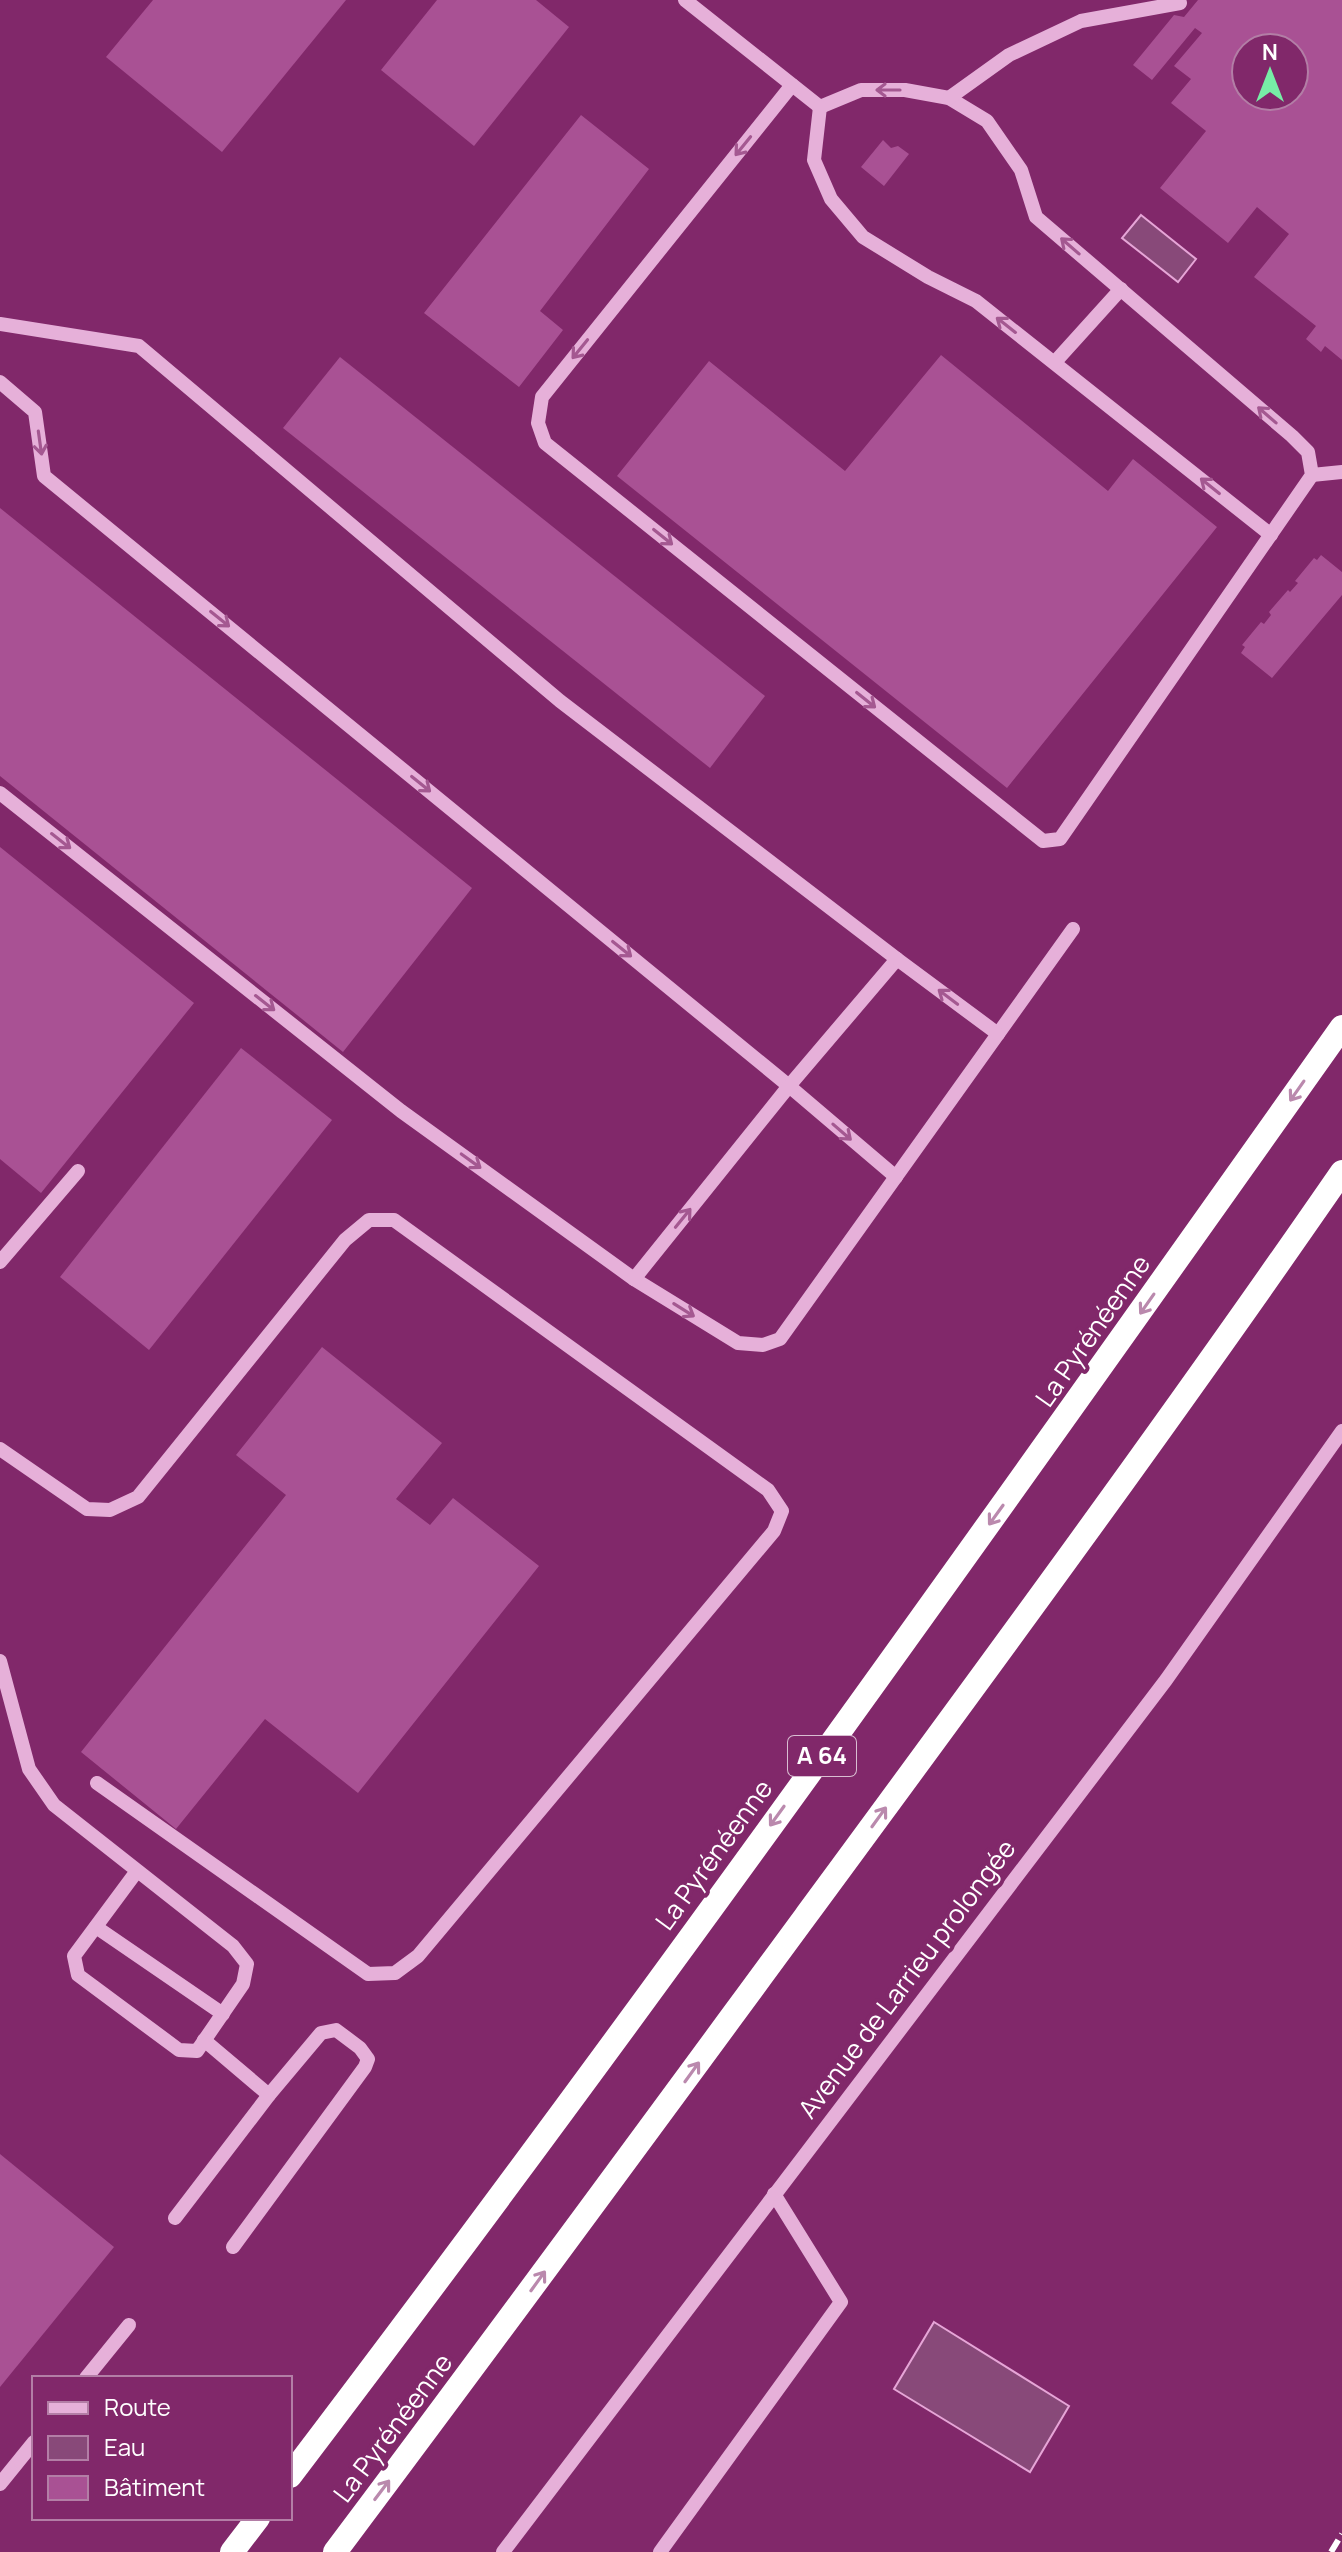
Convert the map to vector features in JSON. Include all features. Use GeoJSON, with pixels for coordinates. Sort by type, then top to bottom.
{"type":"FeatureCollection","features":[{"type":"Feature","properties":{"kind":"highway","name":"La Pyrénéenne"},"geometry":{"type":"LineString","coordinates":[[292,2473],[422,2302],[840,1731],[1342,1027]]}},
{"type":"Feature","properties":{"kind":"highway","name":"La Pyrénéenne"},"geometry":{"type":"LineString","coordinates":[[335,2552],[914,1770],[1342,1172]]}},
{"type":"Feature","properties":{"kind":"highway"},"geometry":{"type":"LineString","coordinates":[[232,2552],[256,2520]]}},
{"type":"Feature","properties":{"kind":"street"},"geometry":{"type":"LineString","coordinates":[[685,0],[820,107]]}},
{"type":"Feature","properties":{"kind":"street"},"geometry":{"type":"LineString","coordinates":[[949,98],[1009,55],[1081,21],[1180,3]]}},
{"type":"Feature","properties":{"kind":"street"},"geometry":{"type":"LineString","coordinates":[[792,85],[542,397],[538,423],[545,443],[1043,841],[1060,839],[1312,475],[1308,452],[1036,217],[1021,170],[987,121],[949,98],[905,90],[861,90],[820,107]]}},
{"type":"Feature","properties":{"kind":"street"},"geometry":{"type":"LineString","coordinates":[[820,107],[814,160],[831,199],[863,237],[928,277],[976,301],[1271,535]]}},
{"type":"Feature","properties":{"kind":"street"},"geometry":{"type":"LineString","coordinates":[[1055,362],[1121,289]]}},
{"type":"Feature","properties":{"kind":"street"},"geometry":{"type":"LineString","coordinates":[[0,324],[139,346],[560,701],[998,1034]]}},
{"type":"Feature","properties":{"kind":"street"},"geometry":{"type":"LineString","coordinates":[[0,382],[35,412],[44,476],[896,1177]]}},
{"type":"Feature","properties":{"kind":"street"},"geometry":{"type":"LineString","coordinates":[[1312,475],[1342,472]]}},
{"type":"Feature","properties":{"kind":"street"},"geometry":{"type":"LineString","coordinates":[[0,793],[401,1111],[634,1279],[738,1343],[763,1345],[780,1339],[1073,929]]}},
{"type":"Feature","properties":{"kind":"street"},"geometry":{"type":"LineString","coordinates":[[634,1279],[789,1086],[897,959]]}},
{"type":"Feature","properties":{"kind":"street"},"geometry":{"type":"LineString","coordinates":[[0,1262],[78,1171]]}},
{"type":"Feature","properties":{"kind":"street"},"geometry":{"type":"LineString","coordinates":[[0,1449],[87,1509],[110,1510],[138,1497],[345,1240],[369,1220],[394,1220],[768,1490],[782,1511],[774,1531],[764,1544],[418,1956],[395,1973],[368,1974],[97,1783]]}},
{"type":"Feature","properties":{"kind":"street","name":"Avenue de Larrieu prolongée"},"geometry":{"type":"LineString","coordinates":[[503,2552],[1166,1680],[1342,1431]]}},
{"type":"Feature","properties":{"kind":"street"},"geometry":{"type":"LineString","coordinates":[[0,1661],[29,1769],[54,1805],[233,1946],[247,1964],[243,1984],[197,2051],[179,2050],[78,1975],[74,1956],[137,1871]]}},
{"type":"Feature","properties":{"kind":"street"},"geometry":{"type":"LineString","coordinates":[[96,1927],[223,2014]]}},
{"type":"Feature","properties":{"kind":"street"},"geometry":{"type":"LineString","coordinates":[[175,2218],[269,2095],[321,2033],[336,2030],[360,2048],[368,2059],[365,2067],[233,2247]]}},
{"type":"Feature","properties":{"kind":"street"},"geometry":{"type":"LineString","coordinates":[[204,2040],[269,2095]]}},
{"type":"Feature","properties":{"kind":"street"},"geometry":{"type":"LineString","coordinates":[[660,2552],[841,2302],[774,2194]]}},
{"type":"Feature","properties":{"kind":"street"},"geometry":{"type":"LineString","coordinates":[[88,2376],[129,2325]]}},
{"type":"Feature","properties":{"kind":"street"},"geometry":{"type":"LineString","coordinates":[[0,2484],[32,2444]]}},
{"type":"Feature","properties":{"kind":"water"},"geometry":{"type":"Polygon","coordinates":[[[1141,215],[1196,259],[1178,282],[1122,238],[1141,215]]]}},
{"type":"Feature","properties":{"kind":"water"},"geometry":{"type":"Polygon","coordinates":[[[934,2322],[1069,2406],[1030,2472],[894,2389],[934,2322]]]}},
{"type":"Feature","properties":{"kind":"building"},"geometry":{"type":"Polygon","coordinates":[[[153,0],[346,0],[222,152],[106,57],[153,0]]]}},
{"type":"Feature","properties":{"kind":"building"},"geometry":{"type":"Polygon","coordinates":[[[437,0],[536,0],[569,27],[474,146],[381,70],[437,0]]]}},
{"type":"Feature","properties":{"kind":"building"},"geometry":{"type":"Polygon","coordinates":[[[1198,0],[1342,0],[1342,360],[1325,346],[1321,352],[1306,339],[1316,326],[1254,277],[1289,234],[1257,207],[1228,243],[1160,188],[1206,131],[1171,103],[1191,79],[1174,66],[1202,33],[1195,28],[1152,80],[1133,65],[1174,15],[1184,17],[1198,0]]]}},
{"type":"Feature","properties":{"kind":"building"},"geometry":{"type":"Polygon","coordinates":[[[581,115],[649,169],[540,311],[563,330],[519,387],[424,313],[581,115]]]}},
{"type":"Feature","properties":{"kind":"building"},"geometry":{"type":"Polygon","coordinates":[[[883,140],[891,148],[898,146],[909,154],[884,186],[861,167],[883,140]]]}},
{"type":"Feature","properties":{"kind":"building"},"geometry":{"type":"Polygon","coordinates":[[[941,355],[1108,491],[1133,459],[1217,527],[1007,788],[617,476],[709,361],[845,471],[941,355]]]}},
{"type":"Feature","properties":{"kind":"building"},"geometry":{"type":"Polygon","coordinates":[[[340,357],[765,696],[710,768],[283,428],[340,357]]]}},
{"type":"Feature","properties":{"kind":"building"},"geometry":{"type":"Polygon","coordinates":[[[0,508],[472,888],[343,1052],[0,776],[0,508]]]}},
{"type":"Feature","properties":{"kind":"building"},"geometry":{"type":"Polygon","coordinates":[[[1321,555],[1342,572],[1342,595],[1272,678],[1241,653],[1245,647],[1242,645],[1261,622],[1264,624],[1271,615],[1269,612],[1288,590],[1290,592],[1298,583],[1295,581],[1314,558],[1317,560],[1321,555]]]}},
{"type":"Feature","properties":{"kind":"building"},"geometry":{"type":"Polygon","coordinates":[[[0,847],[194,1003],[41,1193],[0,1159],[0,847]]]}},
{"type":"Feature","properties":{"kind":"building"},"geometry":{"type":"Polygon","coordinates":[[[241,1048],[332,1120],[149,1350],[60,1277],[241,1048]]]}},
{"type":"Feature","properties":{"kind":"building"},"geometry":{"type":"Polygon","coordinates":[[[322,1347],[442,1443],[396,1499],[430,1525],[453,1498],[539,1566],[358,1793],[265,1719],[176,1829],[81,1752],[286,1495],[236,1455],[322,1347]]]}},
{"type":"Feature","properties":{"kind":"building"},"geometry":{"type":"Polygon","coordinates":[[[0,2154],[114,2247],[0,2387],[0,2154]]]}},
{"type":"Feature","properties":{"kind":"railway"},"geometry":{"type":"LineString","coordinates":[[1331,2552],[1342,2534]]}}]}
